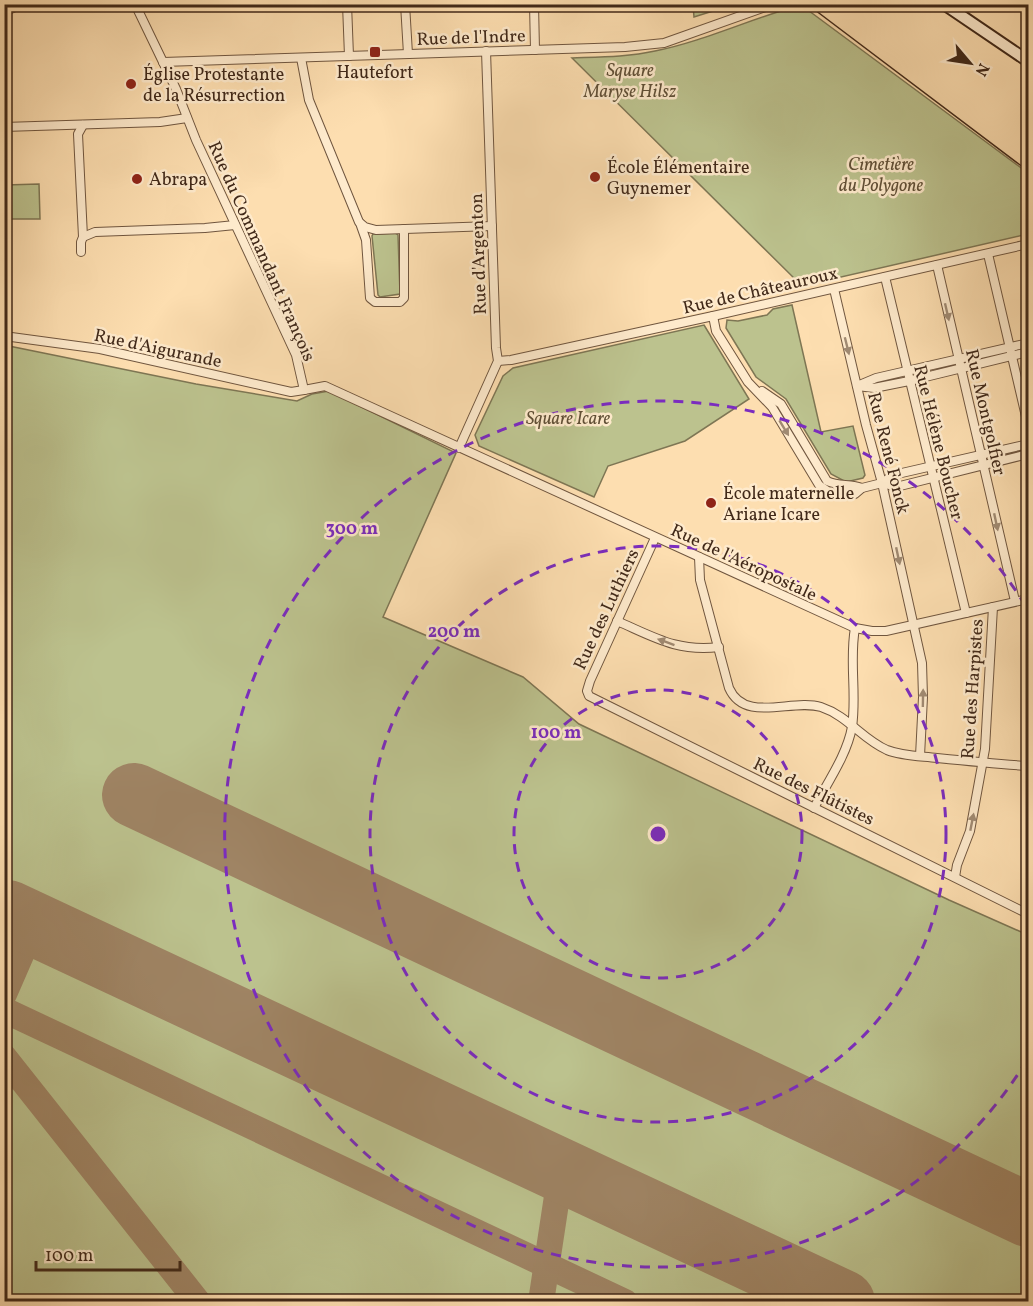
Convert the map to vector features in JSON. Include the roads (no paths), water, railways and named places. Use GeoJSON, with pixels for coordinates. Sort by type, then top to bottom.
{"type":"FeatureCollection","features":[{"type":"Feature","properties":{"kind":"street"},"geometry":{"type":"LineString","coordinates":[[4,12],[22,4]]}},
{"type":"Feature","properties":{"kind":"street","name":"Rue du Commandant François"},"geometry":{"type":"LineString","coordinates":[[135,4],[296,355],[304,390],[325,386],[459,447]]}},
{"type":"Feature","properties":{"kind":"street"},"geometry":{"type":"LineString","coordinates":[[347,4],[350,56]]}},
{"type":"Feature","properties":{"kind":"street"},"geometry":{"type":"LineString","coordinates":[[405,4],[408,54]]}},
{"type":"Feature","properties":{"kind":"street"},"geometry":{"type":"LineString","coordinates":[[534,4],[535,50]]}},
{"type":"Feature","properties":{"kind":"street","name":"Rue de l'Indre"},"geometry":{"type":"LineString","coordinates":[[163,63],[625,47],[664,43],[774,4]]}},
{"type":"Feature","properties":{"kind":"street"},"geometry":{"type":"LineString","coordinates":[[944,4],[1029,61]]}},
{"type":"Feature","properties":{"kind":"street","name":"Rue d'Argenton"},"geometry":{"type":"LineString","coordinates":[[459,447],[498,361],[486,51]]}},
{"type":"Feature","properties":{"kind":"street"},"geometry":{"type":"LineString","coordinates":[[301,58],[309,100],[366,240],[370,298],[375,302],[400,302],[404,298],[404,229]]}},
{"type":"Feature","properties":{"kind":"street"},"geometry":{"type":"LineString","coordinates":[[4,128],[160,122],[187,118]]}},
{"type":"Feature","properties":{"kind":"street"},"geometry":{"type":"LineString","coordinates":[[81,252],[83,237],[78,134],[83,125]]}},
{"type":"Feature","properties":{"kind":"street"},"geometry":{"type":"LineString","coordinates":[[359,222],[376,230],[492,226]]}},
{"type":"Feature","properties":{"kind":"street"},"geometry":{"type":"LineString","coordinates":[[83,237],[95,232],[235,225]]}},
{"type":"Feature","properties":{"kind":"street","name":"Rue de Châteauroux"},"geometry":{"type":"LineString","coordinates":[[498,361],[713,316],[1029,244]]}},
{"type":"Feature","properties":{"kind":"street"},"geometry":{"type":"LineString","coordinates":[[988,254],[1029,425]]}},
{"type":"Feature","properties":{"kind":"street","name":"Rue Montgolfier"},"geometry":{"type":"LineString","coordinates":[[937,265],[1015,602]]}},
{"type":"Feature","properties":{"kind":"street","name":"Rue Hélène Boucher"},"geometry":{"type":"LineString","coordinates":[[885,278],[966,613]]}},
{"type":"Feature","properties":{"kind":"street","name":"Rue René Fonck"},"geometry":{"type":"LineString","coordinates":[[834,289],[882,483],[923,672],[920,756]]}},
{"type":"Feature","properties":{"kind":"street"},"geometry":{"type":"LineString","coordinates":[[713,316],[716,331],[748,382],[781,404],[827,481],[839,486],[853,485],[862,488],[882,483],[893,475],[1029,444]]}},
{"type":"Feature","properties":{"kind":"street","name":"Rue d'Aigurande"},"geometry":{"type":"LineString","coordinates":[[4,336],[100,350],[291,392],[304,390]]}},
{"type":"Feature","properties":{"kind":"street"},"geometry":{"type":"LineString","coordinates":[[857,387],[874,388],[961,368],[1010,352],[1029,343]]}},
{"type":"Feature","properties":{"kind":"street"},"geometry":{"type":"LineString","coordinates":[[857,387],[876,378],[959,359],[1010,352],[1029,352]]}},
{"type":"Feature","properties":{"kind":"street","name":"Rue de l'Aéropostale"},"geometry":{"type":"LineString","coordinates":[[459,447],[855,628],[879,632],[1029,599]]}},
{"type":"Feature","properties":{"kind":"street"},"geometry":{"type":"LineString","coordinates":[[882,483],[896,487],[932,476],[1029,454]]}},
{"type":"Feature","properties":{"kind":"street","name":"Rue des Luthiers"},"geometry":{"type":"LineString","coordinates":[[588,694],[590,681],[655,538]]}},
{"type":"Feature","properties":{"kind":"street"},"geometry":{"type":"LineString","coordinates":[[699,557],[700,580],[729,688],[734,697],[743,704],[759,708],[813,705],[831,711],[884,749],[898,753],[1029,766]]}},
{"type":"Feature","properties":{"kind":"street","name":"Rue des Harpistes"},"geometry":{"type":"LineString","coordinates":[[955,877],[955,869],[970,831],[983,763],[988,722],[993,606]]}},
{"type":"Feature","properties":{"kind":"street"},"geometry":{"type":"LineString","coordinates":[[617,621],[680,647],[693,649],[718,647]]}},
{"type":"Feature","properties":{"kind":"street"},"geometry":{"type":"LineString","coordinates":[[814,807],[849,738],[852,724],[852,646],[855,628]]}},
{"type":"Feature","properties":{"kind":"street","name":"Rue des Flûtistes"},"geometry":{"type":"LineString","coordinates":[[588,694],[598,702],[1029,914]]}},
{"type":"Feature","properties":{"kind":"tram line"},"geometry":{"type":"LineString","coordinates":[[807,4],[1028,171]]}},
{"type":"Feature","properties":{"kind":"place","name":"Hautefort"},"geometry":{"type":"Point","coordinates":[375,52]}},
{"type":"Feature","properties":{"kind":"place","name":"Église Protestante de la Résurrection"},"geometry":{"type":"Point","coordinates":[131,84]}},
{"type":"Feature","properties":{"kind":"place","name":"École Élémentaire Guynemer"},"geometry":{"type":"Point","coordinates":[595,177]}},
{"type":"Feature","properties":{"kind":"place","name":"Abrapa"},"geometry":{"type":"Point","coordinates":[137,179]}},
{"type":"Feature","properties":{"kind":"place","name":"École maternelle Ariane Icare"},"geometry":{"type":"Point","coordinates":[711,503]}},
{"type":"Feature","properties":{"kind":"park label","name":"Square Maryse Hilsz"},"geometry":{"type":"Point","coordinates":[630,80]}},
{"type":"Feature","properties":{"kind":"park label","name":"Cimetière du Polygone"},"geometry":{"type":"Point","coordinates":[881,174]}},
{"type":"Feature","properties":{"kind":"park label","name":"Square Icare"},"geometry":{"type":"Point","coordinates":[568,418]}}]}
